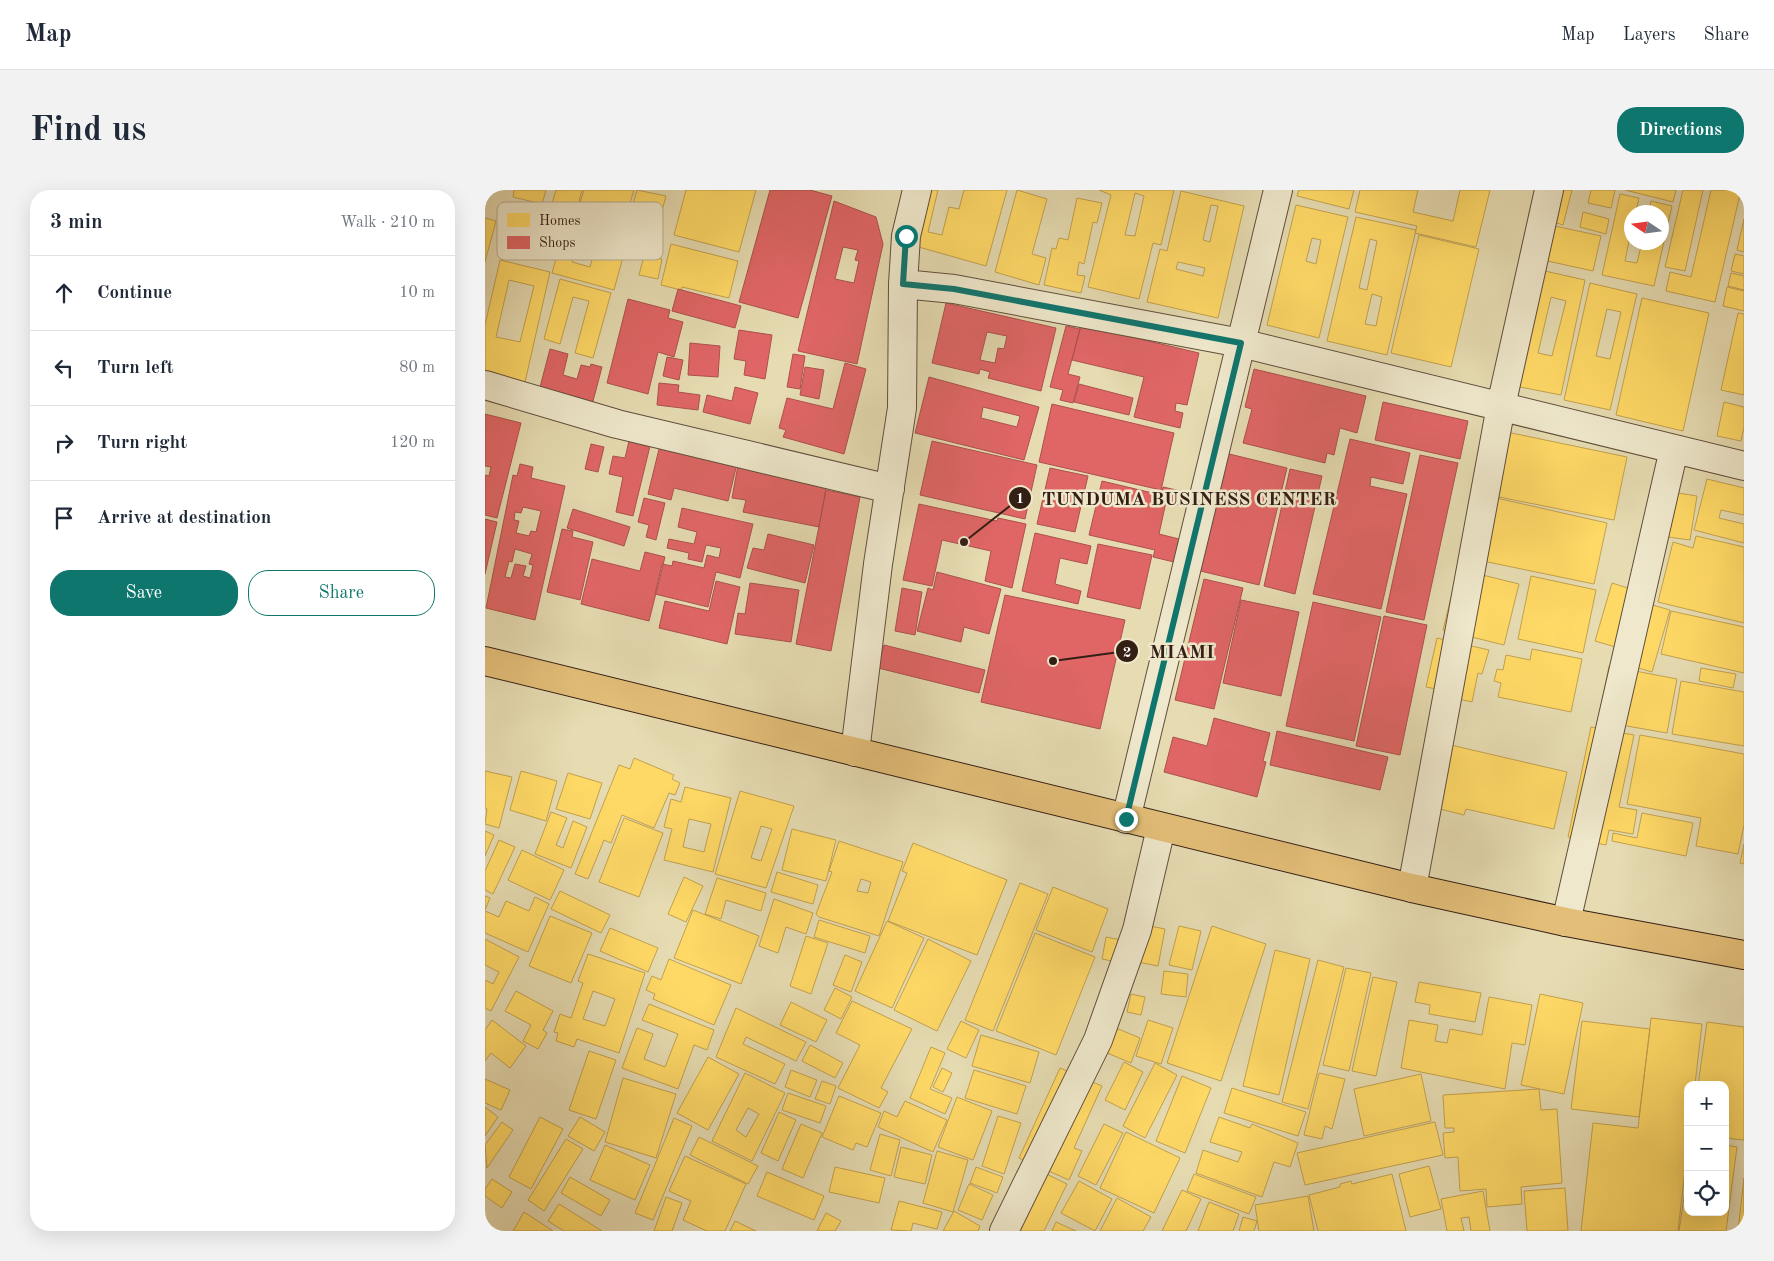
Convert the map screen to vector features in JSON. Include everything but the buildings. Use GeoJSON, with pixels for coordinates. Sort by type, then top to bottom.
{"type":"FeatureCollection","features":[{"type":"Feature","properties":{"kind":"highway"},"geometry":{"type":"LineString","coordinates":[[485,661],[1412,888],[1567,922],[1744,955]]}},
{"type":"Feature","properties":{"kind":"street"},"geometry":{"type":"LineString","coordinates":[[1126,819],[1278,190]]}},
{"type":"Feature","properties":{"kind":"street"},"geometry":{"type":"LineString","coordinates":[[1412,888],[1501,406],[1549,190]]}},
{"type":"Feature","properties":{"kind":"street"},"geometry":{"type":"LineString","coordinates":[[855,752],[902,408],[903,284],[906,236],[912,191]]}},
{"type":"Feature","properties":{"kind":"street"},"geometry":{"type":"LineString","coordinates":[[903,284],[954,289],[1241,343],[1744,466]]}},
{"type":"Feature","properties":{"kind":"street"},"geometry":{"type":"LineString","coordinates":[[485,385],[617,424],[890,489]]}},
{"type":"Feature","properties":{"kind":"street"},"geometry":{"type":"LineString","coordinates":[[1567,922],[1674,449]]}},
{"type":"Feature","properties":{"kind":"street"},"geometry":{"type":"LineString","coordinates":[[1004,1231],[1098,1040],[1137,930],[1161,828]]}},
{"type":"Feature","properties":{"kind":"place","name":"TUNDUMA BUSINESS CENTER"},"geometry":{"type":"Point","coordinates":[964,542]}},
{"type":"Feature","properties":{"kind":"place","name":"MIAMI"},"geometry":{"type":"Point","coordinates":[1053,661]}},
{"type":"Feature","properties":{"kind":"route"},"geometry":{"type":"LineString","coordinates":[[906,236],[903,284],[954,289],[1241,343],[1126,819]]}}]}
